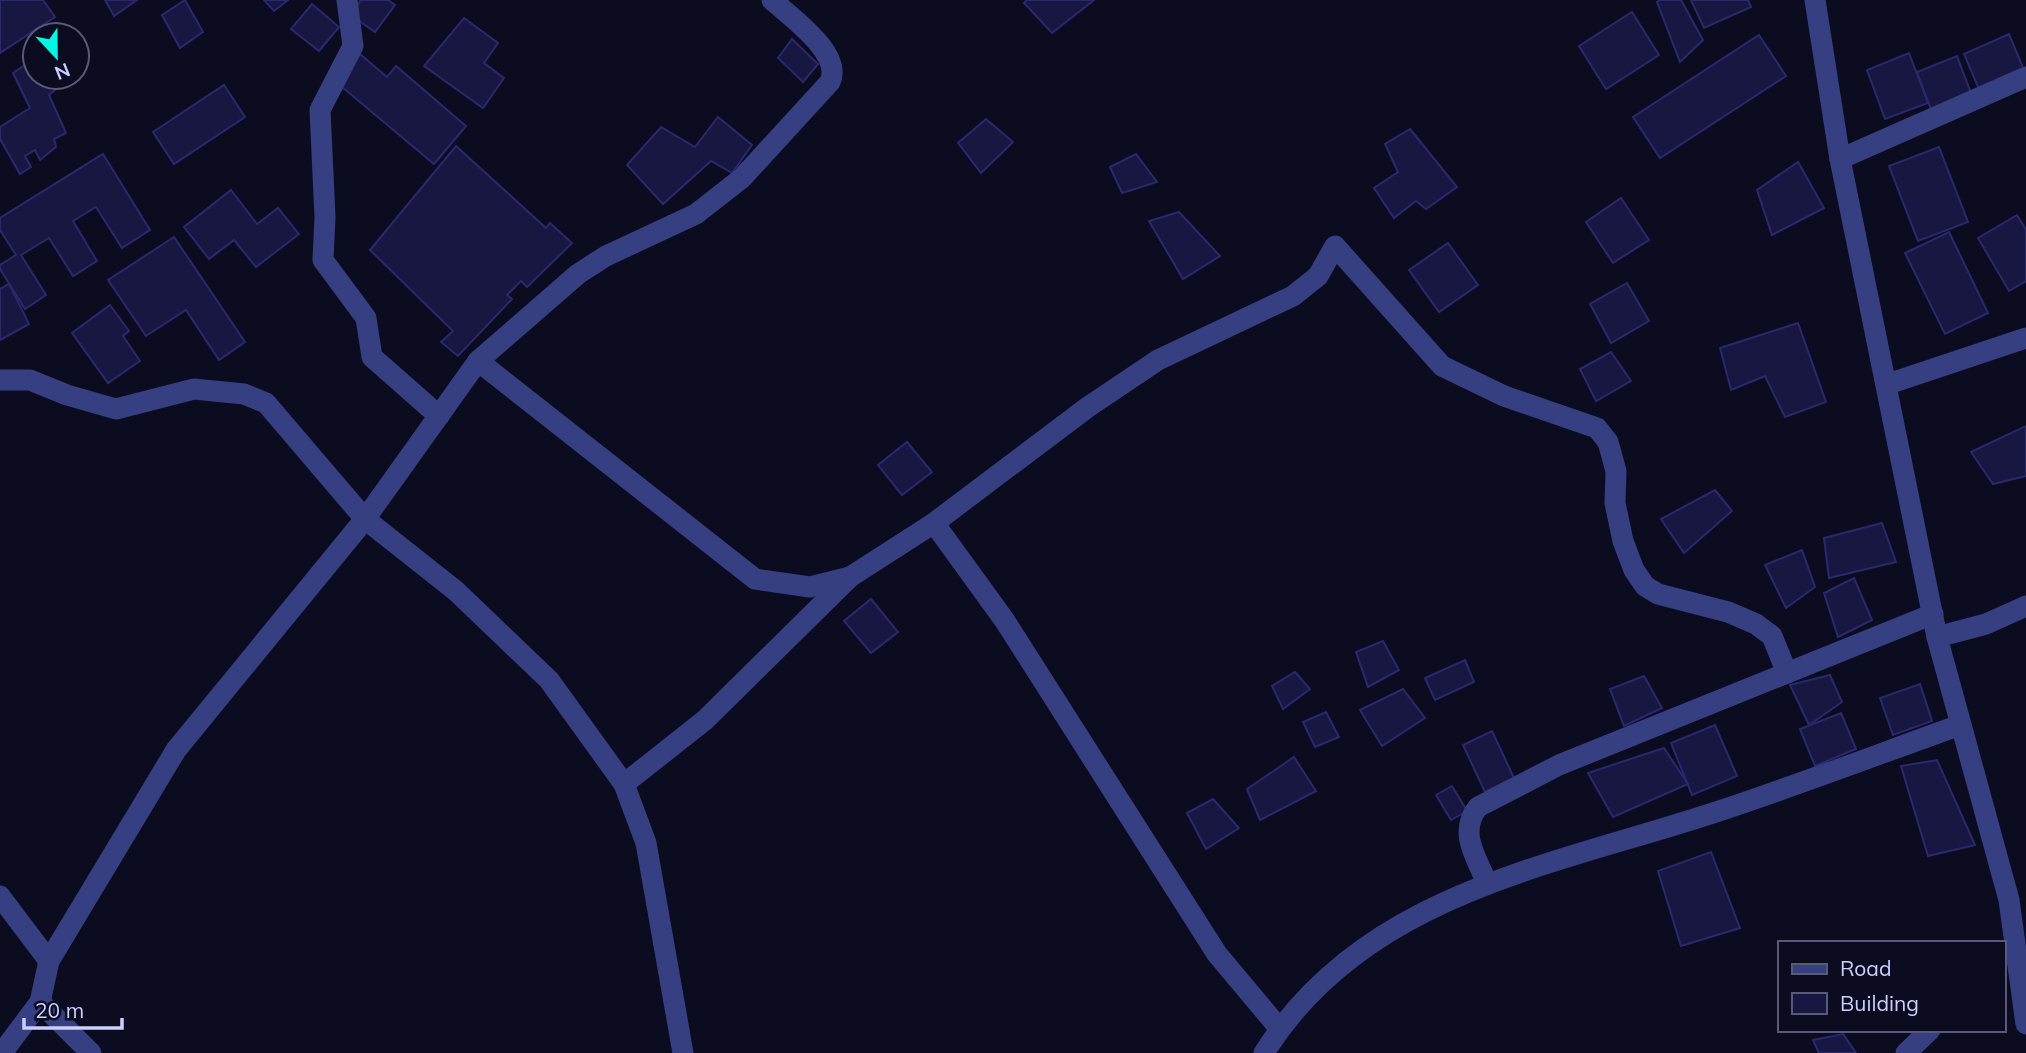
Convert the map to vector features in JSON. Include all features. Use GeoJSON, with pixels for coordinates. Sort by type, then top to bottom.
{"type":"FeatureCollection","features":[{"type":"Feature","properties":{"kind":"street"},"geometry":{"type":"LineString","coordinates":[[347,0],[353,46],[320,110],[325,217],[323,260],[366,318],[372,357],[439,416]]}},
{"type":"Feature","properties":{"kind":"street"},"geometry":{"type":"LineString","coordinates":[[2,1053],[40,1002],[49,961],[176,750],[365,519],[478,361],[578,274],[606,256],[696,214],[742,178],[831,82],[835,73],[832,61],[811,35],[772,0]]}},
{"type":"Feature","properties":{"kind":"street"},"geometry":{"type":"LineString","coordinates":[[1815,0],[1840,159],[1888,384],[1937,637],[1960,724],[2018,897],[2010,965],[2025,1015]]}},
{"type":"Feature","properties":{"kind":"street"},"geometry":{"type":"LineString","coordinates":[[1840,159],[2026,77]]}},
{"type":"Feature","properties":{"kind":"street"},"geometry":{"type":"LineString","coordinates":[[624,784],[705,720],[850,577],[934,523],[1088,407],[1158,360],[1293,296],[1318,276],[1335,246],[1442,366],[1504,396],[1597,428],[1608,442],[1616,471],[1615,503],[1623,541],[1634,570],[1645,586],[1658,594],[1728,612],[1756,624],[1773,636],[1787,673]]}},
{"type":"Feature","properties":{"kind":"street"},"geometry":{"type":"LineString","coordinates":[[1888,384],[2026,338]]}},
{"type":"Feature","properties":{"kind":"street"},"geometry":{"type":"LineString","coordinates":[[478,361],[755,579],[810,587],[850,577]]}},
{"type":"Feature","properties":{"kind":"street"},"geometry":{"type":"LineString","coordinates":[[0,380],[30,380],[67,395],[116,409],[194,389],[255,397],[266,403],[365,519],[456,591],[549,680],[624,784],[646,843],[683,1053]]}},
{"type":"Feature","properties":{"kind":"street"},"geometry":{"type":"LineString","coordinates":[[934,523],[1005,621],[1217,954],[1279,1028]]}},
{"type":"Feature","properties":{"kind":"street"},"geometry":{"type":"LineString","coordinates":[[1937,637],[1986,624],[2026,606]]}},
{"type":"Feature","properties":{"kind":"street"},"geometry":{"type":"LineString","coordinates":[[1487,883],[1467,835],[1470,817],[1478,807],[1559,765],[1933,614]]}},
{"type":"Feature","properties":{"kind":"street"},"geometry":{"type":"LineString","coordinates":[[1264,1053],[1279,1028],[1339,968],[1402,921],[1487,883],[1714,813],[1960,724]]}},
{"type":"Feature","properties":{"kind":"street"},"geometry":{"type":"LineString","coordinates":[[0,896],[49,961]]}},
{"type":"Feature","properties":{"kind":"street"},"geometry":{"type":"LineString","coordinates":[[40,1002],[91,1053]]}},
{"type":"Feature","properties":{"kind":"street"},"geometry":{"type":"LineString","coordinates":[[1906,1053],[1928,1032]]}},
{"type":"Feature","properties":{"kind":"building"},"geometry":{"type":"Polygon","coordinates":[[[0,0],[43,0],[55,17],[49,21],[21,21],[21,39],[0,53],[0,0]]]}},
{"type":"Feature","properties":{"kind":"building"},"geometry":{"type":"Polygon","coordinates":[[[105,0],[137,0],[114,16],[105,0]]]}},
{"type":"Feature","properties":{"kind":"building"},"geometry":{"type":"Polygon","coordinates":[[[185,0],[203,32],[180,48],[162,15],[185,0]]]}},
{"type":"Feature","properties":{"kind":"building"},"geometry":{"type":"Polygon","coordinates":[[[264,0],[288,0],[274,11],[264,0]]]}},
{"type":"Feature","properties":{"kind":"building"},"geometry":{"type":"Polygon","coordinates":[[[361,0],[388,0],[395,5],[375,32],[351,15],[361,0]]]}},
{"type":"Feature","properties":{"kind":"building"},"geometry":{"type":"Polygon","coordinates":[[[1027,0],[1094,0],[1052,33],[1024,3],[1027,0]]]}},
{"type":"Feature","properties":{"kind":"building"},"geometry":{"type":"Polygon","coordinates":[[[1681,0],[1703,40],[1680,62],[1657,2],[1681,0]]]}},
{"type":"Feature","properties":{"kind":"building"},"geometry":{"type":"Polygon","coordinates":[[[1691,0],[1748,0],[1751,7],[1704,28],[1691,0]]]}},
{"type":"Feature","properties":{"kind":"building"},"geometry":{"type":"Polygon","coordinates":[[[312,4],[339,27],[319,51],[291,29],[312,4]]]}},
{"type":"Feature","properties":{"kind":"building"},"geometry":{"type":"Polygon","coordinates":[[[1632,12],[1659,55],[1606,89],[1579,46],[1632,12]]]}},
{"type":"Feature","properties":{"kind":"building"},"geometry":{"type":"Polygon","coordinates":[[[464,18],[498,43],[484,63],[504,78],[483,108],[424,66],[464,18]]]}},
{"type":"Feature","properties":{"kind":"building"},"geometry":{"type":"Polygon","coordinates":[[[2009,34],[2026,75],[1981,94],[1964,54],[2009,34]]]}},
{"type":"Feature","properties":{"kind":"building"},"geometry":{"type":"Polygon","coordinates":[[[1759,35],[1786,76],[1660,158],[1633,117],[1759,35]]]}},
{"type":"Feature","properties":{"kind":"building"},"geometry":{"type":"Polygon","coordinates":[[[792,39],[818,64],[803,82],[778,58],[792,39]]]}},
{"type":"Feature","properties":{"kind":"building"},"geometry":{"type":"Polygon","coordinates":[[[1909,53],[1928,103],[1885,119],[1867,70],[1909,53]]]}},
{"type":"Feature","properties":{"kind":"building"},"geometry":{"type":"Polygon","coordinates":[[[360,54],[387,77],[396,66],[466,126],[434,164],[336,82],[360,54]]]}},
{"type":"Feature","properties":{"kind":"building"},"geometry":{"type":"Polygon","coordinates":[[[1957,56],[1972,96],[1932,112],[1917,72],[1957,56]]]}},
{"type":"Feature","properties":{"kind":"building"},"geometry":{"type":"Polygon","coordinates":[[[21,68],[21,89],[13,73],[21,68]]]}},
{"type":"Feature","properties":{"kind":"building"},"geometry":{"type":"Polygon","coordinates":[[[224,85],[245,117],[174,164],[153,132],[224,85]]]}},
{"type":"Feature","properties":{"kind":"building"},"geometry":{"type":"Polygon","coordinates":[[[22,91],[54,91],[49,95],[66,133],[54,139],[56,147],[40,160],[35,150],[25,156],[31,167],[20,174],[0,139],[0,127],[30,108],[22,91]]]}},
{"type":"Feature","properties":{"kind":"building"},"geometry":{"type":"Polygon","coordinates":[[[718,117],[752,145],[732,173],[711,161],[663,204],[627,165],[661,127],[695,147],[718,117]]]}},
{"type":"Feature","properties":{"kind":"building"},"geometry":{"type":"Polygon","coordinates":[[[986,119],[1013,142],[981,173],[958,143],[986,119]]]}},
{"type":"Feature","properties":{"kind":"building"},"geometry":{"type":"Polygon","coordinates":[[[1410,129],[1457,187],[1426,209],[1416,201],[1394,218],[1374,188],[1398,172],[1385,144],[1410,129]]]}},
{"type":"Feature","properties":{"kind":"building"},"geometry":{"type":"Polygon","coordinates":[[[456,146],[546,228],[550,223],[572,243],[527,287],[521,281],[507,295],[512,299],[458,356],[441,342],[453,331],[370,250],[456,146]]]}},
{"type":"Feature","properties":{"kind":"building"},"geometry":{"type":"Polygon","coordinates":[[[1939,147],[1968,222],[1918,241],[1889,166],[1939,147]]]}},
{"type":"Feature","properties":{"kind":"building"},"geometry":{"type":"Polygon","coordinates":[[[103,154],[150,230],[122,248],[96,207],[73,221],[97,261],[73,276],[49,238],[21,255],[46,295],[25,309],[0,269],[0,265],[16,255],[0,230],[0,218],[103,154]]]}},
{"type":"Feature","properties":{"kind":"building"},"geometry":{"type":"Polygon","coordinates":[[[1136,154],[1157,182],[1122,193],[1110,167],[1136,154]]]}},
{"type":"Feature","properties":{"kind":"building"},"geometry":{"type":"Polygon","coordinates":[[[1798,162],[1824,208],[1772,235],[1757,190],[1798,162]]]}},
{"type":"Feature","properties":{"kind":"building"},"geometry":{"type":"Polygon","coordinates":[[[231,190],[257,224],[278,208],[299,234],[256,267],[234,240],[209,259],[184,227],[231,190]]]}},
{"type":"Feature","properties":{"kind":"building"},"geometry":{"type":"Polygon","coordinates":[[[1621,198],[1649,240],[1613,263],[1586,222],[1621,198]]]}},
{"type":"Feature","properties":{"kind":"building"},"geometry":{"type":"Polygon","coordinates":[[[1179,212],[1220,256],[1183,279],[1149,221],[1179,212]]]}},
{"type":"Feature","properties":{"kind":"building"},"geometry":{"type":"Polygon","coordinates":[[[2017,215],[2026,230],[2026,281],[2009,291],[1978,238],[2017,215]]]}},
{"type":"Feature","properties":{"kind":"building"},"geometry":{"type":"Polygon","coordinates":[[[1949,232],[1988,313],[1945,334],[1905,253],[1949,232]]]}},
{"type":"Feature","properties":{"kind":"building"},"geometry":{"type":"Polygon","coordinates":[[[174,237],[245,342],[219,360],[186,310],[146,336],[108,280],[174,237]]]}},
{"type":"Feature","properties":{"kind":"building"},"geometry":{"type":"Polygon","coordinates":[[[1448,243],[1478,285],[1439,312],[1409,270],[1448,243]]]}},
{"type":"Feature","properties":{"kind":"building"},"geometry":{"type":"Polygon","coordinates":[[[1627,283],[1649,321],[1611,343],[1590,304],[1627,283]]]}},
{"type":"Feature","properties":{"kind":"building"},"geometry":{"type":"Polygon","coordinates":[[[9,284],[29,324],[0,340],[0,289],[9,284]]]}},
{"type":"Feature","properties":{"kind":"building"},"geometry":{"type":"Polygon","coordinates":[[[110,305],[129,331],[123,336],[140,361],[108,383],[72,333],[110,305]]]}},
{"type":"Feature","properties":{"kind":"building"},"geometry":{"type":"Polygon","coordinates":[[[1798,323],[1826,402],[1785,417],[1765,376],[1731,390],[1720,348],[1798,323]]]}},
{"type":"Feature","properties":{"kind":"building"},"geometry":{"type":"Polygon","coordinates":[[[1611,352],[1631,381],[1596,401],[1580,369],[1611,352]]]}},
{"type":"Feature","properties":{"kind":"building"},"geometry":{"type":"Polygon","coordinates":[[[2026,426],[2026,476],[1993,484],[1971,452],[2026,426]]]}},
{"type":"Feature","properties":{"kind":"building"},"geometry":{"type":"Polygon","coordinates":[[[907,442],[932,472],[902,495],[878,465],[907,442]]]}},
{"type":"Feature","properties":{"kind":"building"},"geometry":{"type":"Polygon","coordinates":[[[1715,490],[1732,511],[1684,553],[1661,519],[1715,490]]]}},
{"type":"Feature","properties":{"kind":"building"},"geometry":{"type":"Polygon","coordinates":[[[1882,523],[1896,562],[1829,578],[1824,538],[1882,523]]]}},
{"type":"Feature","properties":{"kind":"building"},"geometry":{"type":"Polygon","coordinates":[[[1802,550],[1815,587],[1786,608],[1765,565],[1802,550]]]}},
{"type":"Feature","properties":{"kind":"building"},"geometry":{"type":"Polygon","coordinates":[[[1854,578],[1872,620],[1838,637],[1824,593],[1854,578]]]}},
{"type":"Feature","properties":{"kind":"building"},"geometry":{"type":"Polygon","coordinates":[[[871,599],[898,632],[871,653],[844,621],[871,599]]]}},
{"type":"Feature","properties":{"kind":"building"},"geometry":{"type":"Polygon","coordinates":[[[1383,641],[1399,670],[1368,687],[1356,652],[1383,641]]]}},
{"type":"Feature","properties":{"kind":"building"},"geometry":{"type":"Polygon","coordinates":[[[1465,660],[1474,682],[1435,700],[1425,678],[1465,660]]]}},
{"type":"Feature","properties":{"kind":"building"},"geometry":{"type":"Polygon","coordinates":[[[1295,672],[1310,689],[1283,709],[1272,686],[1295,672]]]}},
{"type":"Feature","properties":{"kind":"building"},"geometry":{"type":"Polygon","coordinates":[[[1830,675],[1842,702],[1809,725],[1790,685],[1830,675]]]}},
{"type":"Feature","properties":{"kind":"building"},"geometry":{"type":"Polygon","coordinates":[[[1644,676],[1662,708],[1624,726],[1610,689],[1644,676]]]}},
{"type":"Feature","properties":{"kind":"building"},"geometry":{"type":"Polygon","coordinates":[[[1920,684],[1932,721],[1893,735],[1880,698],[1920,684]]]}},
{"type":"Feature","properties":{"kind":"building"},"geometry":{"type":"Polygon","coordinates":[[[1403,689],[1425,718],[1382,746],[1360,710],[1403,689]]]}},
{"type":"Feature","properties":{"kind":"building"},"geometry":{"type":"Polygon","coordinates":[[[1326,712],[1339,737],[1315,747],[1303,722],[1326,712]]]}},
{"type":"Feature","properties":{"kind":"building"},"geometry":{"type":"Polygon","coordinates":[[[1841,713],[1856,749],[1815,766],[1800,729],[1841,713]]]}},
{"type":"Feature","properties":{"kind":"building"},"geometry":{"type":"Polygon","coordinates":[[[1715,725],[1737,776],[1692,795],[1671,743],[1715,725]]]}},
{"type":"Feature","properties":{"kind":"building"},"geometry":{"type":"Polygon","coordinates":[[[1492,731],[1514,778],[1485,792],[1463,745],[1492,731]]]}},
{"type":"Feature","properties":{"kind":"building"},"geometry":{"type":"Polygon","coordinates":[[[1664,748],[1688,784],[1613,817],[1588,773],[1664,748]]]}},
{"type":"Feature","properties":{"kind":"building"},"geometry":{"type":"Polygon","coordinates":[[[1294,757],[1316,791],[1260,820],[1247,789],[1294,757]]]}},
{"type":"Feature","properties":{"kind":"building"},"geometry":{"type":"Polygon","coordinates":[[[1937,760],[1975,845],[1928,856],[1901,766],[1937,760]]]}},
{"type":"Feature","properties":{"kind":"building"},"geometry":{"type":"Polygon","coordinates":[[[1452,786],[1467,811],[1451,820],[1436,795],[1452,786]]]}},
{"type":"Feature","properties":{"kind":"building"},"geometry":{"type":"Polygon","coordinates":[[[1213,799],[1239,828],[1206,849],[1187,813],[1213,799]]]}},
{"type":"Feature","properties":{"kind":"building"},"geometry":{"type":"Polygon","coordinates":[[[1711,852],[1740,928],[1681,946],[1658,871],[1711,852]]]}},
{"type":"Feature","properties":{"kind":"building"},"geometry":{"type":"Polygon","coordinates":[[[1843,1034],[1856,1053],[1819,1053],[1813,1040],[1843,1034]]]}}]}
